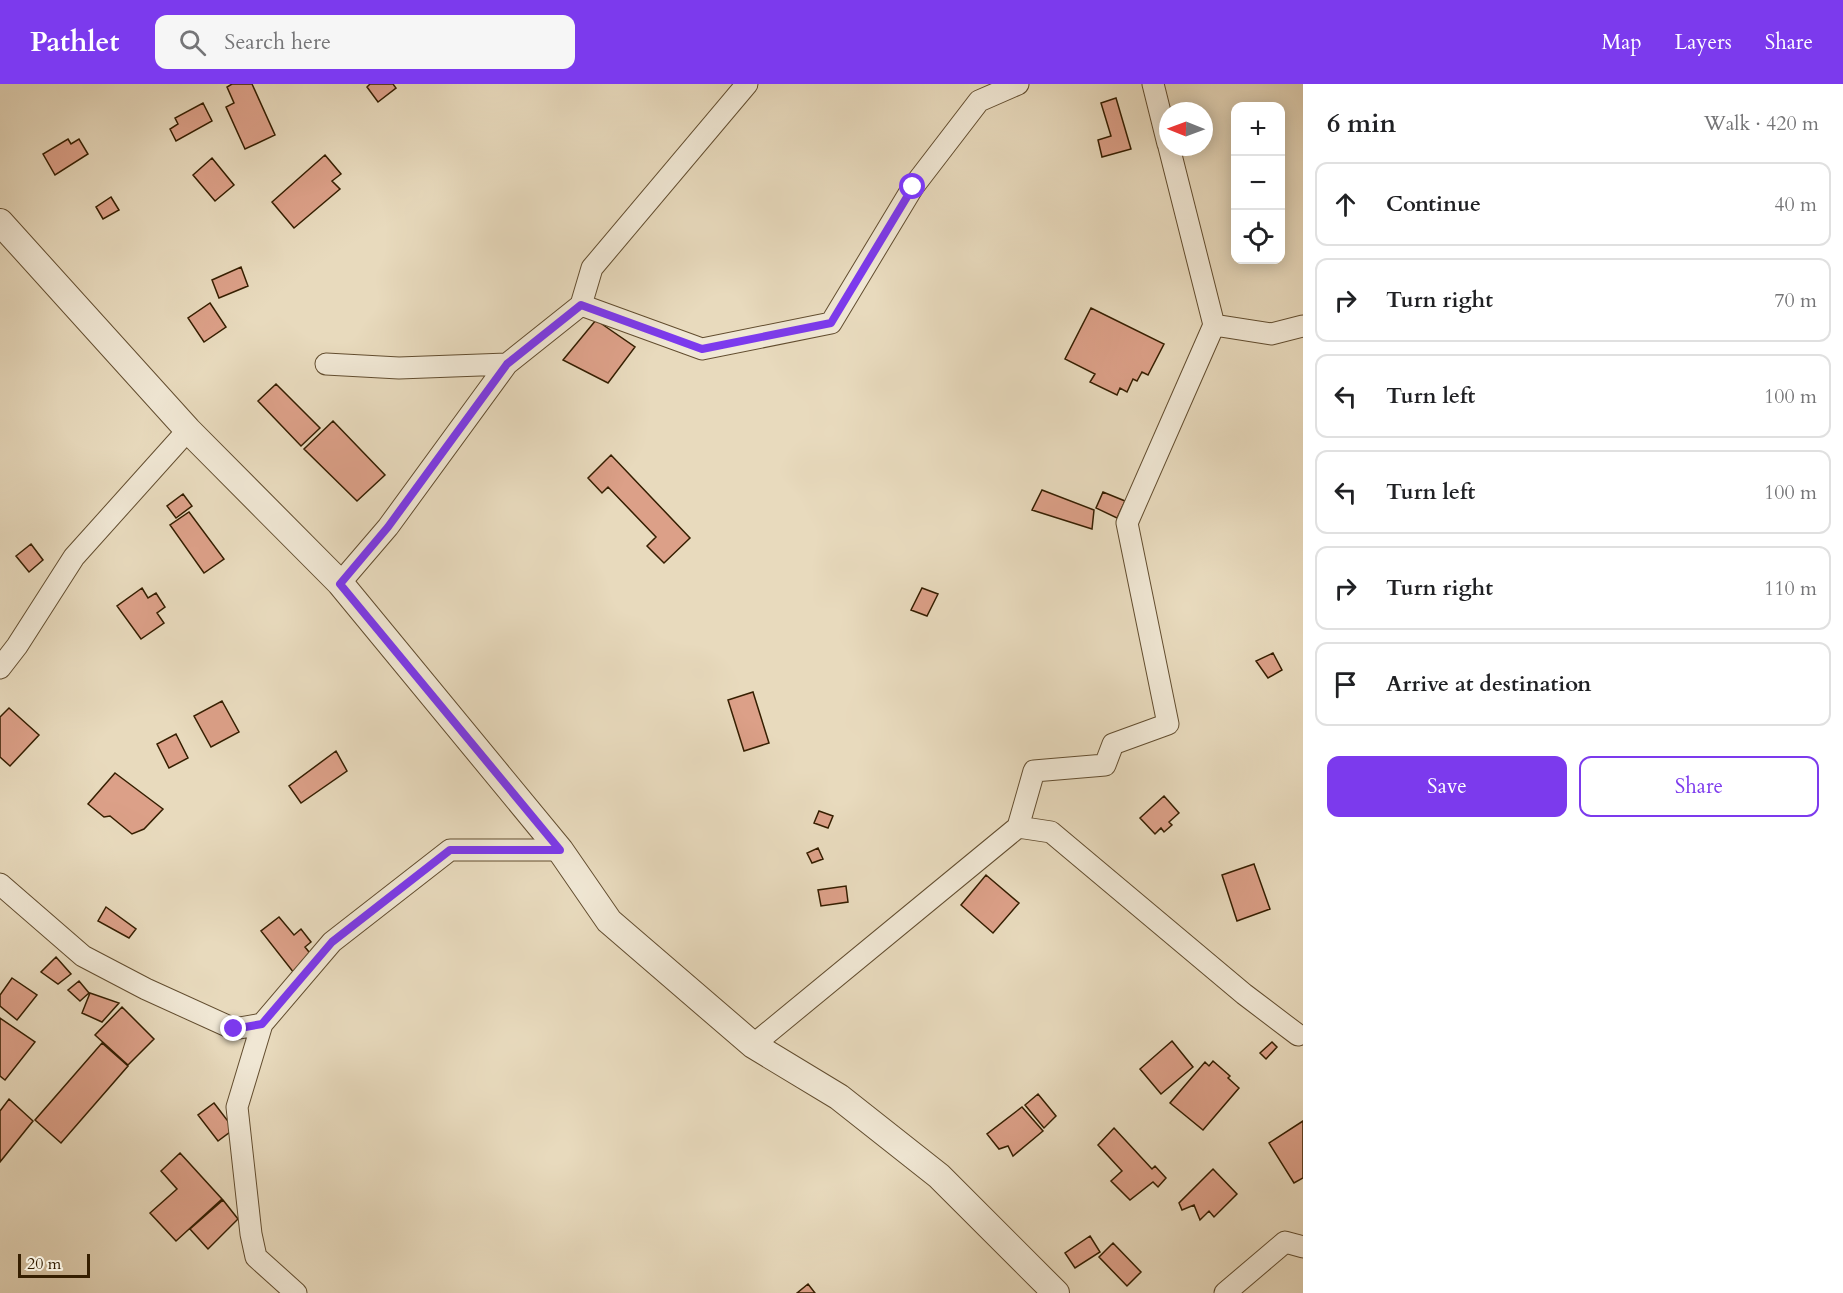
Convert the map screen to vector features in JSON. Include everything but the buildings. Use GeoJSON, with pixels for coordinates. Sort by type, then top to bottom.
{"type":"FeatureCollection","features":[{"type":"Feature","properties":{"kind":"street"},"geometry":{"type":"LineString","coordinates":[[340,584],[388,527],[507,364],[581,305],[592,268],[747,84]]}},
{"type":"Feature","properties":{"kind":"street"},"geometry":{"type":"LineString","coordinates":[[581,305],[702,349],[831,323],[913,187],[980,101],[1018,84]]}},
{"type":"Feature","properties":{"kind":"street"},"geometry":{"type":"LineString","coordinates":[[1153,84],[1159,108]]}},
{"type":"Feature","properties":{"kind":"street"},"geometry":{"type":"LineString","coordinates":[[753,1045],[1018,827],[1034,771],[1105,765],[1113,744],[1168,724],[1126,523],[1214,324],[1171,156]]}},
{"type":"Feature","properties":{"kind":"street"},"geometry":{"type":"LineString","coordinates":[[0,222],[188,430],[340,584],[560,850],[609,921],[753,1045],[839,1097],[939,1176],[1056,1293]]}},
{"type":"Feature","properties":{"kind":"street"},"geometry":{"type":"LineString","coordinates":[[1214,324],[1271,334],[1303,326]]}},
{"type":"Feature","properties":{"kind":"street"},"geometry":{"type":"LineString","coordinates":[[326,364],[399,368],[507,364]]}},
{"type":"Feature","properties":{"kind":"street"},"geometry":{"type":"LineString","coordinates":[[0,668],[17,646],[74,557],[188,430]]}},
{"type":"Feature","properties":{"kind":"street"},"geometry":{"type":"LineString","coordinates":[[1018,827],[1051,832],[1244,994],[1298,1035]]}},
{"type":"Feature","properties":{"kind":"street"},"geometry":{"type":"LineString","coordinates":[[296,1293],[256,1257],[251,1234],[237,1107],[262,1024],[332,942],[450,850],[560,850]]}},
{"type":"Feature","properties":{"kind":"street"},"geometry":{"type":"LineString","coordinates":[[0,884],[83,956],[146,989],[234,1029],[262,1024]]}},
{"type":"Feature","properties":{"kind":"street"},"geometry":{"type":"LineString","coordinates":[[1225,1293],[1285,1242],[1303,1247]]}},
{"type":"Feature","properties":{"kind":"route"},"geometry":{"type":"LineString","coordinates":[[234,1029],[262,1024],[332,942],[450,850],[560,850],[340,584],[388,527],[492,388],[507,364],[581,305],[702,349],[831,323],[913,187]]}}]}
